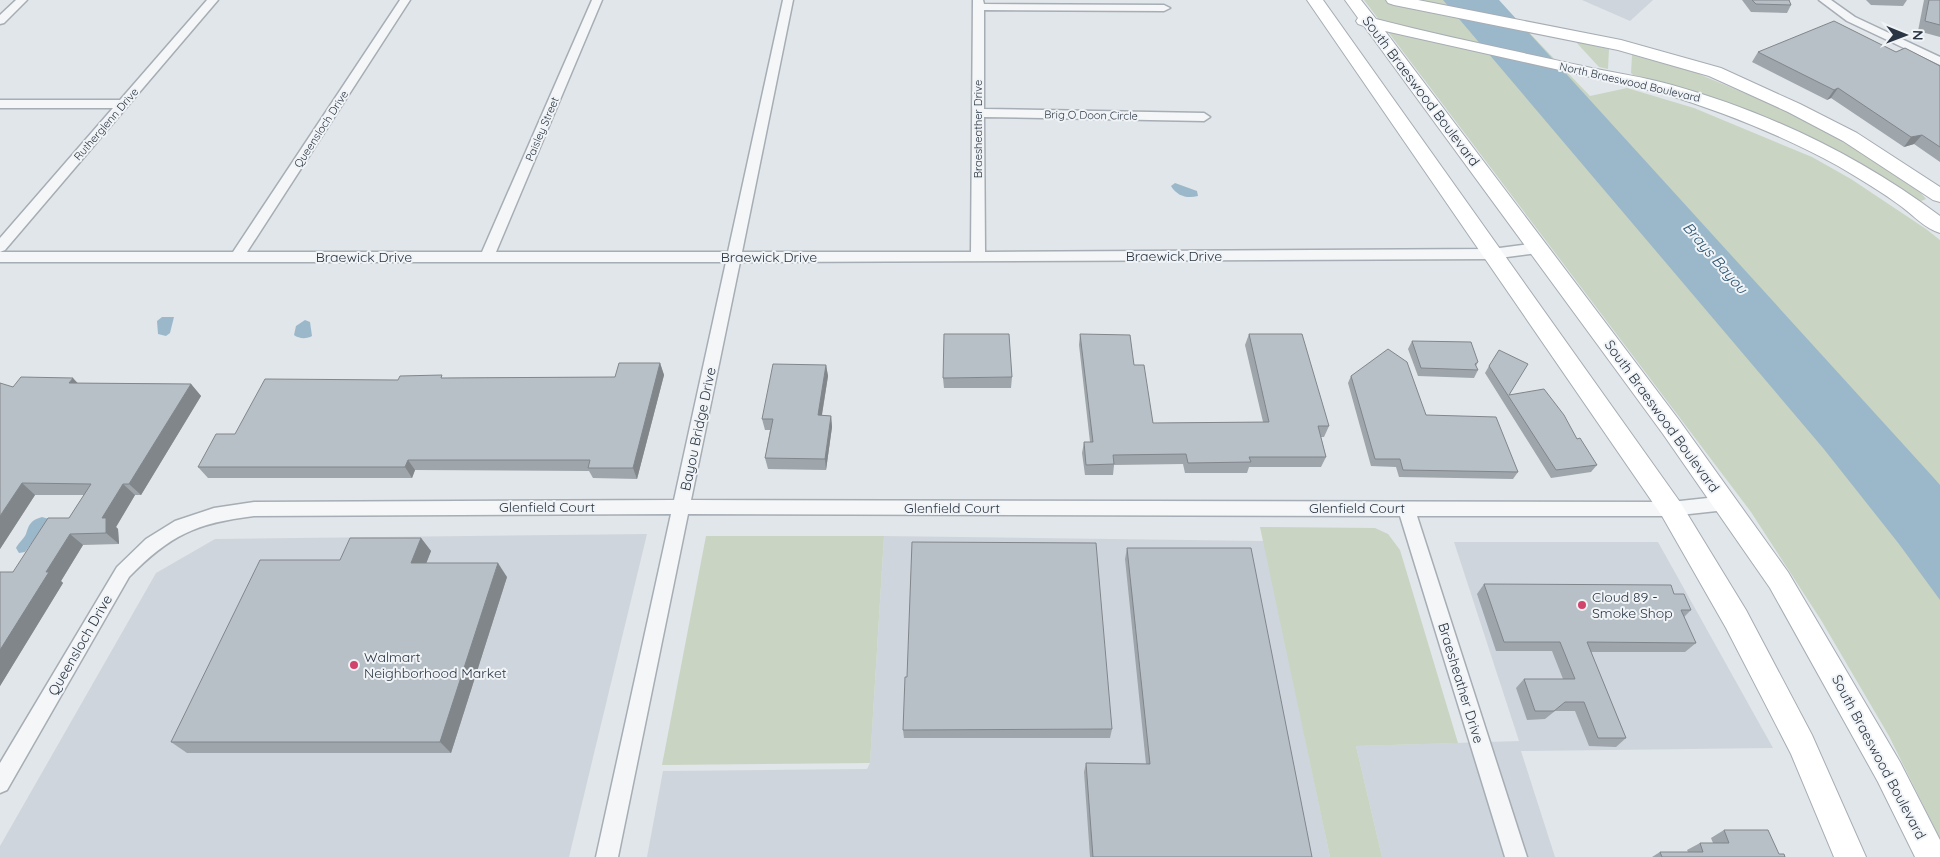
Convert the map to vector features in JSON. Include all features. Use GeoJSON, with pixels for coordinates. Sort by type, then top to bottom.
{"type":"FeatureCollection","features":[{"type":"Feature","properties":{"kind":"main road"},"geometry":{"type":"LineString","coordinates":[[1315,0],[1671,509],[1736,619],[1802,745],[1850,857]]}},
{"type":"Feature","properties":{"kind":"main road","name":"North Braeswood Boulevard"},"geometry":{"type":"LineString","coordinates":[[1329,0],[1339,11],[1348,16],[1369,22],[1414,34],[1596,73],[1707,101],[1794,136],[1827,153],[1935,218]]}},
{"type":"Feature","properties":{"kind":"main road","name":"South Braeswood Boulevard"},"geometry":{"type":"LineString","coordinates":[[1353,0],[1726,503],[1779,580],[1889,772],[1932,857]]}},
{"type":"Feature","properties":{"kind":"main road"},"geometry":{"type":"LineString","coordinates":[[1394,0],[1621,45],[1715,72],[1794,108],[1850,137],[1940,196]]}},
{"type":"Feature","properties":{"kind":"main road"},"geometry":{"type":"LineString","coordinates":[[1394,55],[1401,40],[1414,34]]}},
{"type":"Feature","properties":{"kind":"main road"},"geometry":{"type":"LineString","coordinates":[[1621,45],[1621,79]]}},
{"type":"Feature","properties":{"kind":"street"},"geometry":{"type":"LineString","coordinates":[[0,21],[22,0]]}},
{"type":"Feature","properties":{"kind":"street","name":"Rutherglenn Drive"},"geometry":{"type":"LineString","coordinates":[[0,247],[213,0]]}},
{"type":"Feature","properties":{"kind":"street","name":"Queensloch Drive"},"geometry":{"type":"LineString","coordinates":[[238,257],[405,0]]}},
{"type":"Feature","properties":{"kind":"street","name":"Paisley Street"},"geometry":{"type":"LineString","coordinates":[[486,258],[597,0]]}},
{"type":"Feature","properties":{"kind":"street","name":"Bayou Bridge Drive"},"geometry":{"type":"LineString","coordinates":[[607,857],[788,0]]}},
{"type":"Feature","properties":{"kind":"street"},"geometry":{"type":"LineString","coordinates":[[1824,0],[1851,19],[1940,61]]}},
{"type":"Feature","properties":{"kind":"street"},"geometry":{"type":"LineString","coordinates":[[978,3],[1164,8]]}},
{"type":"Feature","properties":{"kind":"street","name":"Braesheather Drive"},"geometry":{"type":"LineString","coordinates":[[978,3],[978,257]]}},
{"type":"Feature","properties":{"kind":"street"},"geometry":{"type":"LineString","coordinates":[[0,104],[123,104]]}},
{"type":"Feature","properties":{"kind":"street","name":"Brig O Doon Circle"},"geometry":{"type":"LineString","coordinates":[[978,113],[1204,117]]}},
{"type":"Feature","properties":{"kind":"street","name":"Braewick Drive"},"geometry":{"type":"LineString","coordinates":[[0,257],[486,258],[1492,254],[1538,248]]}},
{"type":"Feature","properties":{"kind":"street","name":"Glenfield Court"},"geometry":{"type":"LineString","coordinates":[[180,525],[226,511],[254,509],[1671,509],[1726,503]]}},
{"type":"Feature","properties":{"kind":"street","name":"Braesheather Drive"},"geometry":{"type":"LineString","coordinates":[[1406,508],[1516,857]]}},
{"type":"Feature","properties":{"kind":"street","name":"Queensloch Drive"},"geometry":{"type":"LineString","coordinates":[[0,783],[123,572],[142,551],[161,536],[180,525]]}},
{"type":"Feature","properties":{"kind":"shaded area"},"geometry":{"type":"Polygon","coordinates":[[[1582,0],[1653,0],[1630,21],[1582,0]]]}},
{"type":"Feature","properties":{"kind":"shaded area"},"geometry":{"type":"Polygon","coordinates":[[[647,534],[569,857],[0,857],[0,846],[156,573],[215,539],[647,534]]]}},
{"type":"Feature","properties":{"kind":"shaded area"},"geometry":{"type":"Polygon","coordinates":[[[884,536],[1264,541],[1330,857],[647,857],[663,771],[867,769],[870,763],[884,536]]]}},
{"type":"Feature","properties":{"kind":"shaded area"},"geometry":{"type":"Polygon","coordinates":[[[1454,542],[1658,542],[1773,748],[1521,751],[1555,857],[1382,857],[1356,746],[1519,741],[1454,542]]]}},
{"type":"Feature","properties":{"kind":"green space"},"geometry":{"type":"Polygon","coordinates":[[[1364,0],[1498,0],[1590,96],[1627,88],[1694,108],[1812,157],[1851,179],[1940,240],[1940,839],[1889,736],[1821,620],[1751,512],[1364,0]]]}},
{"type":"Feature","properties":{"kind":"green space"},"geometry":{"type":"Polygon","coordinates":[[[1576,42],[1609,49],[1608,69],[1599,67],[1576,42]]]}},
{"type":"Feature","properties":{"kind":"green space"},"geometry":{"type":"Polygon","coordinates":[[[1632,55],[1694,72],[1804,118],[1890,170],[1920,192],[1926,199],[1921,201],[1899,191],[1692,92],[1633,75],[1631,73],[1632,55]]]}},
{"type":"Feature","properties":{"kind":"green space"},"geometry":{"type":"Polygon","coordinates":[[[1260,527],[1375,528],[1388,534],[1400,550],[1458,743],[1356,746],[1382,857],[1330,857],[1260,527]]]}},
{"type":"Feature","properties":{"kind":"green space"},"geometry":{"type":"Polygon","coordinates":[[[706,536],[884,536],[870,763],[662,765],[706,536]]]}},
{"type":"Feature","properties":{"kind":"water","name":"Brays Bayou"},"geometry":{"type":"Polygon","coordinates":[[[1443,0],[1499,0],[1940,485],[1940,600],[1899,544],[1823,448],[1443,0]]]}},
{"type":"Feature","properties":{"kind":"water"},"geometry":{"type":"Polygon","coordinates":[[[1175,183],[1197,191],[1198,196],[1186,197],[1179,194],[1171,186],[1175,183]]]}},
{"type":"Feature","properties":{"kind":"water"},"geometry":{"type":"Polygon","coordinates":[[[162,317],[174,317],[170,333],[166,336],[158,334],[157,321],[162,317]]]}},
{"type":"Feature","properties":{"kind":"water"},"geometry":{"type":"Polygon","coordinates":[[[305,320],[310,322],[312,336],[303,338],[294,335],[296,326],[305,320]]]}},
{"type":"Feature","properties":{"kind":"water"},"geometry":{"type":"Polygon","coordinates":[[[42,517],[49,519],[25,552],[19,553],[16,548],[25,536],[29,525],[42,517]]]}},
{"type":"Feature","properties":{"kind":"building"},"geometry":{"type":"Polygon","coordinates":[[[1752,0],[1789,0],[1791,5],[1756,4],[1752,0]]]}},
{"type":"Feature","properties":{"kind":"building"},"geometry":{"type":"Polygon","coordinates":[[[1929,0],[1940,0],[1940,25],[1925,21],[1929,0]]]}},
{"type":"Feature","properties":{"kind":"building"},"geometry":{"type":"Polygon","coordinates":[[[1834,21],[1896,52],[1905,48],[1940,66],[1940,147],[1922,135],[1911,137],[1838,88],[1834,90],[1758,52],[1834,21]]]}},
{"type":"Feature","properties":{"kind":"building"},"geometry":{"type":"Polygon","coordinates":[[[944,334],[1009,334],[1012,377],[943,378],[944,334]]]}},
{"type":"Feature","properties":{"kind":"building"},"geometry":{"type":"Polygon","coordinates":[[[1080,334],[1130,335],[1134,365],[1144,365],[1153,423],[1269,422],[1249,334],[1302,334],[1329,426],[1318,426],[1326,457],[1249,457],[1251,462],[1188,463],[1186,454],[1113,455],[1114,464],[1086,465],[1084,442],[1093,442],[1080,334]]]}},
{"type":"Feature","properties":{"kind":"building"},"geometry":{"type":"Polygon","coordinates":[[[1412,341],[1471,342],[1478,362],[1475,364],[1478,370],[1421,368],[1412,341]]]}},
{"type":"Feature","properties":{"kind":"building"},"geometry":{"type":"Polygon","coordinates":[[[1388,349],[1407,362],[1426,415],[1496,417],[1518,472],[1403,470],[1400,459],[1375,459],[1351,376],[1388,349]]]}},
{"type":"Feature","properties":{"kind":"building"},"geometry":{"type":"Polygon","coordinates":[[[1499,350],[1528,364],[1509,395],[1544,389],[1564,415],[1577,439],[1580,438],[1597,465],[1556,470],[1489,366],[1499,350]]]}},
{"type":"Feature","properties":{"kind":"building"},"geometry":{"type":"Polygon","coordinates":[[[619,363],[660,363],[633,468],[588,468],[590,460],[408,460],[405,467],[198,467],[216,434],[235,434],[265,379],[398,380],[400,376],[442,375],[441,378],[615,377],[619,363]]]}},
{"type":"Feature","properties":{"kind":"building"},"geometry":{"type":"Polygon","coordinates":[[[773,364],[826,365],[818,415],[831,416],[825,459],[765,458],[773,419],[762,419],[773,364]]]}},
{"type":"Feature","properties":{"kind":"building"},"geometry":{"type":"Polygon","coordinates":[[[21,377],[73,378],[69,383],[191,384],[129,484],[123,484],[102,518],[106,518],[106,533],[70,534],[46,572],[49,572],[0,650],[0,572],[13,572],[48,518],[69,518],[91,484],[22,483],[0,516],[0,383],[13,387],[21,377]]]}},
{"type":"Feature","properties":{"kind":"building","name":"Walmart Neighborhood Market"},"geometry":{"type":"Polygon","coordinates":[[[350,538],[421,538],[411,563],[498,563],[440,742],[171,742],[260,560],[340,560],[350,538]]]}},
{"type":"Feature","properties":{"kind":"building"},"geometry":{"type":"Polygon","coordinates":[[[912,542],[1096,543],[1112,729],[903,730],[912,542]]]}},
{"type":"Feature","properties":{"kind":"building"},"geometry":{"type":"Polygon","coordinates":[[[1127,548],[1251,548],[1312,857],[1093,857],[1086,763],[1150,764],[1127,548]]]}},
{"type":"Feature","properties":{"kind":"building"},"geometry":{"type":"Polygon","coordinates":[[[1484,584],[1671,585],[1674,594],[1684,594],[1691,610],[1681,610],[1696,643],[1587,642],[1626,738],[1598,738],[1584,702],[1565,702],[1554,711],[1535,711],[1524,679],[1575,679],[1560,642],[1504,642],[1484,584]]]}},
{"type":"Feature","properties":{"kind":"building"},"geometry":{"type":"Polygon","coordinates":[[[1724,830],[1768,830],[1779,854],[1784,854],[1785,857],[1662,857],[1660,852],[1703,852],[1700,843],[1729,843],[1724,830]]]}},
{"type":"Feature","properties":{"kind":"place","name":"Cloud 89 - Smoke Shop"},"geometry":{"type":"Point","coordinates":[1582,605]}},
{"type":"Feature","properties":{"kind":"place","name":"Walmart Neighborhood Market"},"geometry":{"type":"Point","coordinates":[354,665]}}]}
